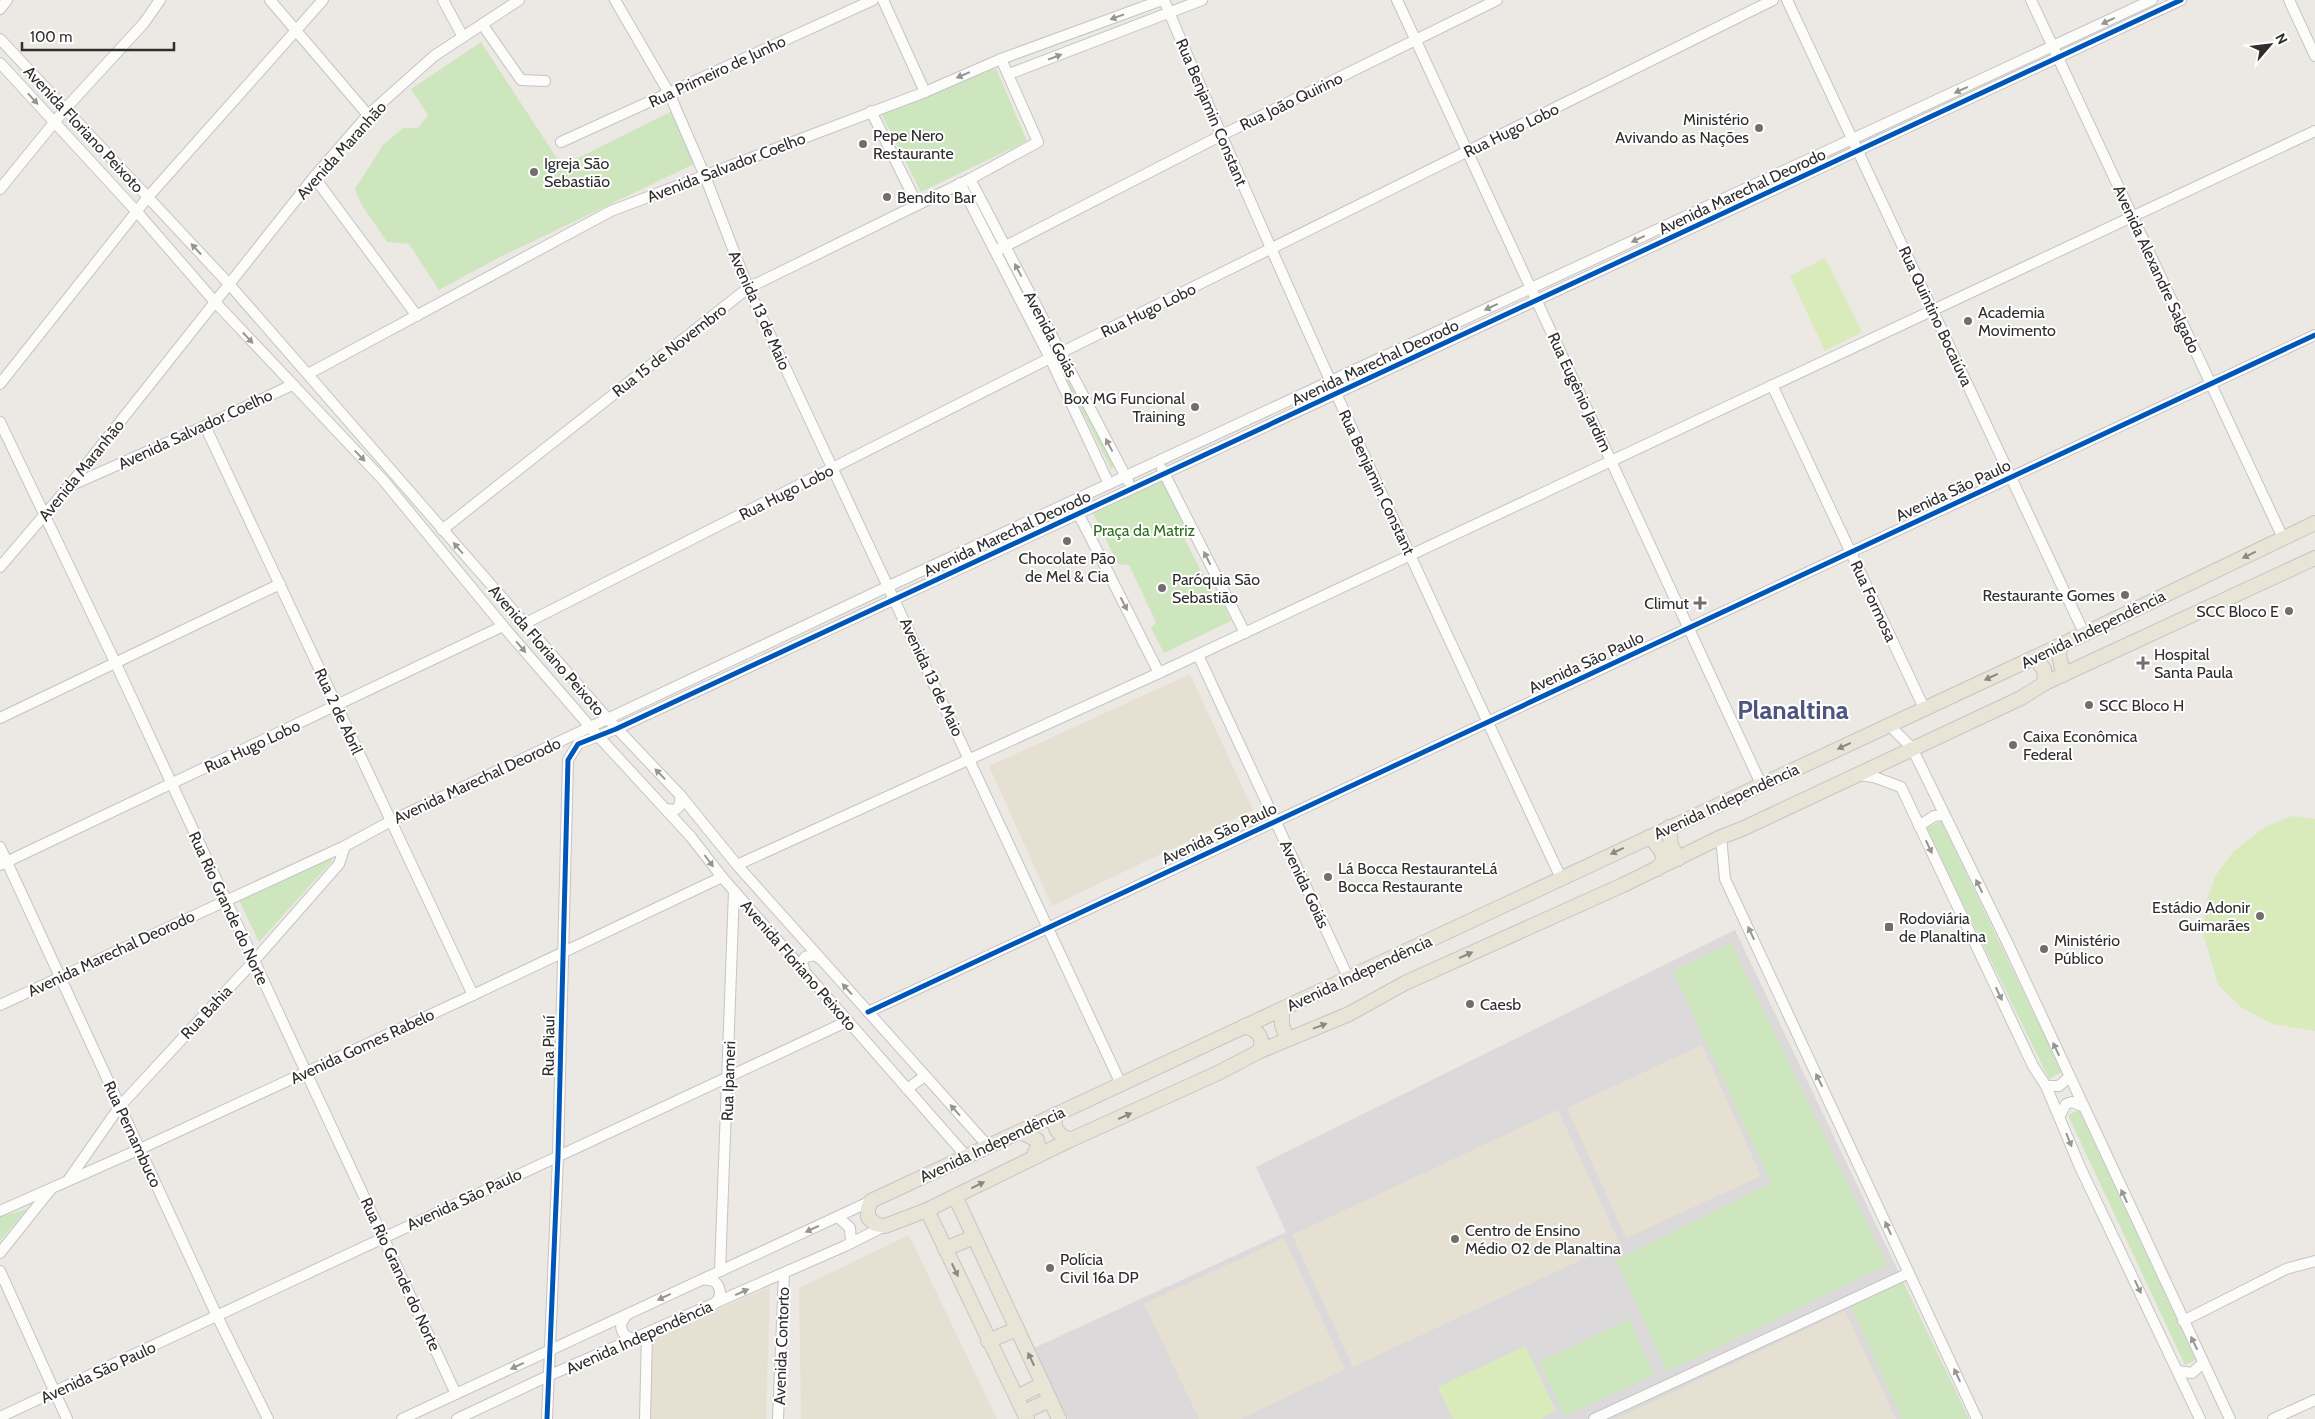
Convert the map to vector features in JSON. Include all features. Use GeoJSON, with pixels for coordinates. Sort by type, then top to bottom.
{"type":"FeatureCollection","features":[{"type":"Feature","properties":{"kind":"main road","name":"Avenida Independência"},"geometry":{"type":"LineString","coordinates":[[871,1201],[2034,658],[2315,523]]}},
{"type":"Feature","properties":{"kind":"main road","name":"Avenida Independência"},"geometry":{"type":"LineString","coordinates":[[885,1226],[927,1210],[1070,1140],[1203,1081],[1287,1038],[1335,1020],[1405,983],[1657,869],[1721,837],[1742,829],[2021,698],[2045,683],[2315,558]]}},
{"type":"Feature","properties":{"kind":"main road"},"geometry":{"type":"LineString","coordinates":[[2061,645],[2059,654],[2063,675]]}},
{"type":"Feature","properties":{"kind":"main road"},"geometry":{"type":"LineString","coordinates":[[2034,658],[2044,669],[2045,683]]}},
{"type":"Feature","properties":{"kind":"main road"},"geometry":{"type":"LineString","coordinates":[[1669,827],[1671,845],[1678,859]]}},
{"type":"Feature","properties":{"kind":"main road"},"geometry":{"type":"LineString","coordinates":[[1648,837],[1662,852],[1664,859],[1657,869]]}},
{"type":"Feature","properties":{"kind":"main road"},"geometry":{"type":"LineString","coordinates":[[1282,1010],[1282,1025],[1287,1038]]}},
{"type":"Feature","properties":{"kind":"main road"},"geometry":{"type":"LineString","coordinates":[[1245,1026],[1256,1030],[1260,1035],[1262,1042],[1260,1051]]}},
{"type":"Feature","properties":{"kind":"main road"},"geometry":{"type":"LineString","coordinates":[[1056,1114],[1054,1123],[1059,1135],[1070,1140]]}},
{"type":"Feature","properties":{"kind":"main road"},"geometry":{"type":"LineString","coordinates":[[1021,1132],[1037,1140],[1038,1144],[1033,1158]]}},
{"type":"Feature","properties":{"kind":"main road"},"geometry":{"type":"LineString","coordinates":[[955,1196],[1059,1419]]}},
{"type":"Feature","properties":{"kind":"main road"},"geometry":{"type":"LineString","coordinates":[[871,1201],[868,1217],[875,1224],[885,1226]]}},
{"type":"Feature","properties":{"kind":"main road"},"geometry":{"type":"LineString","coordinates":[[927,1210],[1025,1416],[1050,1400]]}},
{"type":"Feature","properties":{"kind":"main road"},"geometry":{"type":"LineString","coordinates":[[945,1250],[974,1237]]}},
{"type":"Feature","properties":{"kind":"main road"},"geometry":{"type":"LineString","coordinates":[[988,1341],[1017,1329]]}},
{"type":"Feature","properties":{"kind":"main road"},"geometry":{"type":"LineString","coordinates":[[1017,1397],[1043,1384]]}},
{"type":"Feature","properties":{"kind":"street"},"geometry":{"type":"LineString","coordinates":[[0,9],[7,0]]}},
{"type":"Feature","properties":{"kind":"street"},"geometry":{"type":"LineString","coordinates":[[0,189],[66,108],[144,23],[160,0]]}},
{"type":"Feature","properties":{"kind":"street"},"geometry":{"type":"LineString","coordinates":[[270,0],[368,115]]}},
{"type":"Feature","properties":{"kind":"street"},"geometry":{"type":"LineString","coordinates":[[148,197],[323,0]]}},
{"type":"Feature","properties":{"kind":"street"},"geometry":{"type":"LineString","coordinates":[[443,0],[463,37]]}},
{"type":"Feature","properties":{"kind":"street","name":"Avenida Maranhão"},"geometry":{"type":"LineString","coordinates":[[229,284],[314,177],[368,115],[434,56],[520,0]]}},
{"type":"Feature","properties":{"kind":"street","name":"Avenida 13 de Maio"},"geometry":{"type":"LineString","coordinates":[[615,0],[669,94],[705,176],[748,288],[971,760],[1121,1084]]}},
{"type":"Feature","properties":{"kind":"street","name":"Rua Primeiro de Junho"},"geometry":{"type":"LineString","coordinates":[[561,142],[873,0]]}},
{"type":"Feature","properties":{"kind":"street"},"geometry":{"type":"LineString","coordinates":[[883,0],[925,92]]}},
{"type":"Feature","properties":{"kind":"street","name":"Avenida Salvador Coelho"},"geometry":{"type":"LineString","coordinates":[[308,374],[611,211],[925,92],[1001,59],[1163,0]]}},
{"type":"Feature","properties":{"kind":"street","name":"Rua Benjamin Constant"},"geometry":{"type":"LineString","coordinates":[[1163,0],[1336,394],[1561,878]]}},
{"type":"Feature","properties":{"kind":"street"},"geometry":{"type":"LineString","coordinates":[[1001,59],[1009,74],[1202,0]]}},
{"type":"Feature","properties":{"kind":"street","name":"Rua Eugênio Jardim"},"geometry":{"type":"LineString","coordinates":[[1397,0],[1690,627],[1761,784]]}},
{"type":"Feature","properties":{"kind":"street","name":"Rua João Quirino"},"geometry":{"type":"LineString","coordinates":[[1000,248],[1222,135],[1497,0]]}},
{"type":"Feature","properties":{"kind":"street","name":"Rua Hugo Lobo"},"geometry":{"type":"LineString","coordinates":[[524,624],[1050,358],[1774,0]]}},
{"type":"Feature","properties":{"kind":"street","name":"Rua Quintino Bocaiúva"},"geometry":{"type":"LineString","coordinates":[[1787,0],[2084,634]]}},
{"type":"Feature","properties":{"kind":"street","name":"Avenida Alexandre Salgado"},"geometry":{"type":"LineString","coordinates":[[2031,0],[2283,538]]}},
{"type":"Feature","properties":{"kind":"street","name":"Avenida Marechal Deorodo"},"geometry":{"type":"LineString","coordinates":[[0,1005],[345,846],[391,821],[889,586],[2152,0]]}},
{"type":"Feature","properties":{"kind":"street","name":"Avenida Marechal Deorodo"},"geometry":{"type":"LineString","coordinates":[[578,744],[616,729],[2181,0]]}},
{"type":"Feature","properties":{"kind":"street"},"geometry":{"type":"LineString","coordinates":[[2289,0],[2315,56]]}},
{"type":"Feature","properties":{"kind":"street"},"geometry":{"type":"LineString","coordinates":[[482,24],[521,80],[545,81]]}},
{"type":"Feature","properties":{"kind":"street","name":"Avenida Floriano Peixoto"},"geometry":{"type":"LineString","coordinates":[[0,39],[229,284],[616,729],[681,796],[737,865],[988,1146]]}},
{"type":"Feature","properties":{"kind":"street","name":"Avenida Floriano Peixoto"},"geometry":{"type":"LineString","coordinates":[[0,63],[137,212],[215,302],[384,482],[503,626],[598,736],[691,837],[734,891],[966,1156]]}},
{"type":"Feature","properties":{"kind":"street","name":"Rua 15 de Novembro"},"geometry":{"type":"LineString","coordinates":[[442,530],[748,288],[965,181],[1038,142],[1009,74]]}},
{"type":"Feature","properties":{"kind":"street"},"geometry":{"type":"LineString","coordinates":[[872,111],[918,204]]}},
{"type":"Feature","properties":{"kind":"street"},"geometry":{"type":"LineString","coordinates":[[737,865],[1198,655],[2315,132]]}},
{"type":"Feature","properties":{"kind":"street"},"geometry":{"type":"LineString","coordinates":[[314,177],[417,316]]}},
{"type":"Feature","properties":{"kind":"street","name":"Avenida Goiás"},"geometry":{"type":"LineString","coordinates":[[965,181],[1000,248],[1061,353],[1132,488]]}},
{"type":"Feature","properties":{"kind":"street","name":"Avenida Floriano Peixoto"},"geometry":{"type":"LineString","coordinates":[[137,212],[148,197]]}},
{"type":"Feature","properties":{"kind":"street"},"geometry":{"type":"LineString","coordinates":[[0,384],[137,212]]}},
{"type":"Feature","properties":{"kind":"street","name":"Avenida Goiás"},"geometry":{"type":"LineString","coordinates":[[1000,248],[1109,484]]}},
{"type":"Feature","properties":{"kind":"street"},"geometry":{"type":"LineString","coordinates":[[215,302],[229,284]]}},
{"type":"Feature","properties":{"kind":"street","name":"Avenida Maranhão"},"geometry":{"type":"LineString","coordinates":[[0,567],[46,515],[215,302]]}},
{"type":"Feature","properties":{"kind":"street","name":"Avenida São Paulo"},"geometry":{"type":"LineString","coordinates":[[868,1012],[1048,926],[2315,335]]}},
{"type":"Feature","properties":{"kind":"street","name":"Avenida Salvador Coelho"},"geometry":{"type":"LineString","coordinates":[[70,485],[206,426],[292,385]]}},
{"type":"Feature","properties":{"kind":"street","name":"Rua Formosa"},"geometry":{"type":"LineString","coordinates":[[1772,385],[1924,708]]}},
{"type":"Feature","properties":{"kind":"street","name":"Rua Rio Grande do Norte"},"geometry":{"type":"LineString","coordinates":[[0,422],[116,662],[456,1394]]}},
{"type":"Feature","properties":{"kind":"street","name":"Rua 2 de Abril"},"geometry":{"type":"LineString","coordinates":[[206,426],[473,995]]}},
{"type":"Feature","properties":{"kind":"street"},"geometry":{"type":"LineString","coordinates":[[1158,461],[1245,632]]}},
{"type":"Feature","properties":{"kind":"street"},"geometry":{"type":"LineString","coordinates":[[384,482],[391,481],[395,473]]}},
{"type":"Feature","properties":{"kind":"street"},"geometry":{"type":"LineString","coordinates":[[406,509],[408,499],[417,498]]}},
{"type":"Feature","properties":{"kind":"street"},"geometry":{"type":"LineString","coordinates":[[1072,501],[1159,673]]}},
{"type":"Feature","properties":{"kind":"street"},"geometry":{"type":"LineString","coordinates":[[460,574],[469,571],[471,563]]}},
{"type":"Feature","properties":{"kind":"street"},"geometry":{"type":"LineString","coordinates":[[0,718],[280,584]]}},
{"type":"Feature","properties":{"kind":"street"},"geometry":{"type":"LineString","coordinates":[[479,598],[483,588],[491,586]]}},
{"type":"Feature","properties":{"kind":"street","name":"Rua Hugo Lobo"},"geometry":{"type":"LineString","coordinates":[[4,864],[503,626]]}},
{"type":"Feature","properties":{"kind":"street","name":"Avenida Goiás"},"geometry":{"type":"LineString","coordinates":[[1198,655],[1348,977]]}},
{"type":"Feature","properties":{"kind":"street"},"geometry":{"type":"LineString","coordinates":[[1889,725],[1912,748],[2008,944],[2068,1077],[2230,1419]]}},
{"type":"Feature","properties":{"kind":"street","name":"Rua Piauí"},"geometry":{"type":"LineString","coordinates":[[548,1376],[558,1156],[568,760],[578,744]]}},
{"type":"Feature","properties":{"kind":"street"},"geometry":{"type":"LineString","coordinates":[[1857,774],[1874,777],[1901,787],[2033,1066],[2046,1086],[2080,1166],[2200,1419]]}},
{"type":"Feature","properties":{"kind":"street"},"geometry":{"type":"LineString","coordinates":[[666,809],[675,810],[679,807],[681,796]]}},
{"type":"Feature","properties":{"kind":"street"},"geometry":{"type":"LineString","coordinates":[[1919,826],[1934,816],[1944,815]]}},
{"type":"Feature","properties":{"kind":"street"},"geometry":{"type":"LineString","coordinates":[[691,837],[691,830],[694,827],[708,827]]}},
{"type":"Feature","properties":{"kind":"street"},"geometry":{"type":"LineString","coordinates":[[1721,837],[1725,879],[1978,1419]]}},
{"type":"Feature","properties":{"kind":"street","name":"Rua Bahia"},"geometry":{"type":"LineString","coordinates":[[68,1180],[120,1106],[254,961],[339,864],[345,846]]}},
{"type":"Feature","properties":{"kind":"street","name":"Rua Pernambuco"},"geometry":{"type":"LineString","coordinates":[[0,847],[4,864],[60,976],[217,1316],[268,1419]]}},
{"type":"Feature","properties":{"kind":"street","name":"Avenida Gomes Rabelo"},"geometry":{"type":"LineString","coordinates":[[0,1211],[140,1149],[473,995],[722,877]]}},
{"type":"Feature","properties":{"kind":"street","name":"Rua Ipameri"},"geometry":{"type":"LineString","coordinates":[[720,1271],[729,1076],[734,891]]}},
{"type":"Feature","properties":{"kind":"street"},"geometry":{"type":"LineString","coordinates":[[783,947],[793,951],[798,948],[801,944],[798,933]]}},
{"type":"Feature","properties":{"kind":"street"},"geometry":{"type":"LineString","coordinates":[[805,972],[802,967],[805,958],[814,955],[819,958]]}},
{"type":"Feature","properties":{"kind":"street","name":"Avenida São Paulo"},"geometry":{"type":"LineString","coordinates":[[0,1417],[848,1021]]}},
{"type":"Feature","properties":{"kind":"street"},"geometry":{"type":"LineString","coordinates":[[906,1089],[925,1076]]}},
{"type":"Feature","properties":{"kind":"street"},"geometry":{"type":"LineString","coordinates":[[2046,1086],[2059,1086],[2068,1077]]}},
{"type":"Feature","properties":{"kind":"street"},"geometry":{"type":"LineString","coordinates":[[2060,1116],[2066,1104],[2072,1102],[2082,1106]]}},
{"type":"Feature","properties":{"kind":"street"},"geometry":{"type":"LineString","coordinates":[[0,1253],[53,1187]]}},
{"type":"Feature","properties":{"kind":"street","name":"Avenida Independência"},"geometry":{"type":"LineString","coordinates":[[402,1419],[871,1201]]}},
{"type":"Feature","properties":{"kind":"street"},"geometry":{"type":"LineString","coordinates":[[838,1217],[850,1228],[851,1244]]}},
{"type":"Feature","properties":{"kind":"street","name":"Avenida Independência"},"geometry":{"type":"LineString","coordinates":[[457,1419],[548,1376],[851,1244],[885,1226]]}},
{"type":"Feature","properties":{"kind":"street"},"geometry":{"type":"LineString","coordinates":[[2183,1321],[2286,1269],[2315,1261]]}},
{"type":"Feature","properties":{"kind":"street"},"geometry":{"type":"LineString","coordinates":[[0,1271],[67,1419]]}},
{"type":"Feature","properties":{"kind":"street"},"geometry":{"type":"LineString","coordinates":[[1594,1419],[1909,1273]]}},
{"type":"Feature","properties":{"kind":"street","name":"Avenida Contorto"},"geometry":{"type":"LineString","coordinates":[[778,1419],[784,1274]]}},
{"type":"Feature","properties":{"kind":"street"},"geometry":{"type":"LineString","coordinates":[[702,1280],[714,1281],[720,1288],[720,1296],[711,1305]]}},
{"type":"Feature","properties":{"kind":"street"},"geometry":{"type":"LineString","coordinates":[[627,1314],[621,1324],[622,1332],[628,1337],[636,1338]]}},
{"type":"Feature","properties":{"kind":"street"},"geometry":{"type":"LineString","coordinates":[[645,1419],[647,1334]]}},
{"type":"Feature","properties":{"kind":"street"},"geometry":{"type":"LineString","coordinates":[[2178,1371],[2192,1373],[2203,1363]]}},
{"type":"Feature","properties":{"kind":"street"},"geometry":{"type":"LineString","coordinates":[[547,1419],[548,1376]]}},
{"type":"Feature","properties":{"kind":"street"},"geometry":{"type":"LineString","coordinates":[[2279,1418],[2315,1400]]}},
{"type":"Feature","properties":{"kind":"shaded area"},"geometry":{"type":"Polygon","coordinates":[[[1190,674],[1253,810],[1052,906],[989,766],[1190,674]]]}},
{"type":"Feature","properties":{"kind":"shaded area"},"geometry":{"type":"Polygon","coordinates":[[[1735,930],[1969,1419],[1068,1419],[1034,1348],[1286,1232],[1256,1167],[1735,930]]]}},
{"type":"Feature","properties":{"kind":"shaded area"},"geometry":{"type":"Polygon","coordinates":[[[1702,1045],[1761,1176],[1626,1238],[1567,1108],[1702,1045]]]}},
{"type":"Feature","properties":{"kind":"shaded area","name":"Centro de Ensino Médio 02 de Planaltina"},"geometry":{"type":"Polygon","coordinates":[[[1558,1110],[1619,1242],[1353,1367],[1292,1235],[1558,1110]]]}},
{"type":"Feature","properties":{"kind":"shaded area"},"geometry":{"type":"Polygon","coordinates":[[[909,1235],[997,1419],[801,1419],[799,1288],[909,1235]]]}},
{"type":"Feature","properties":{"kind":"shaded area"},"geometry":{"type":"Polygon","coordinates":[[[1284,1238],[1345,1369],[1241,1419],[1199,1419],[1144,1304],[1284,1238]]]}},
{"type":"Feature","properties":{"kind":"shaded area"},"geometry":{"type":"Polygon","coordinates":[[[770,1287],[766,1419],[650,1419],[653,1338],[770,1287]]]}},
{"type":"Feature","properties":{"kind":"shaded area"},"geometry":{"type":"Polygon","coordinates":[[[1845,1311],[1896,1419],[1616,1419],[1845,1311]]]}},
{"type":"Feature","properties":{"kind":"green space"},"geometry":{"type":"Polygon","coordinates":[[[481,42],[562,166],[672,111],[694,164],[500,257],[439,290],[409,244],[387,242],[361,204],[355,189],[383,145],[403,128],[418,128],[428,115],[411,89],[481,42]]]}},
{"type":"Feature","properties":{"kind":"green space"},"geometry":{"type":"Polygon","coordinates":[[[996,68],[1027,141],[921,192],[881,113],[996,68]]]}},
{"type":"Feature","properties":{"kind":"green space"},"geometry":{"type":"Polygon","coordinates":[[[1825,258],[1862,332],[1825,351],[1790,276],[1825,258]]]}},
{"type":"Feature","properties":{"kind":"green space"},"geometry":{"type":"Polygon","coordinates":[[[1062,361],[1116,466],[1111,469],[1058,363],[1062,361]]]}},
{"type":"Feature","properties":{"kind":"green space","name":"Praça da Matriz"},"geometry":{"type":"Polygon","coordinates":[[[1162,479],[1188,532],[1185,540],[1213,594],[1219,594],[1231,621],[1164,653],[1151,628],[1156,622],[1129,565],[1118,564],[1092,511],[1162,479]]]}},
{"type":"Feature","properties":{"kind":"green space","name":"Estádio Adonir Guimarães"},"geometry":{"type":"Polygon","coordinates":[[[2292,816],[2315,819],[2315,1031],[2273,1024],[2242,1008],[2218,985],[2203,933],[2207,899],[2216,875],[2233,852],[2265,827],[2292,816]]]}},
{"type":"Feature","properties":{"kind":"green space"},"geometry":{"type":"Polygon","coordinates":[[[1941,821],[2062,1072],[2049,1079],[1926,828],[1941,821]]]}},
{"type":"Feature","properties":{"kind":"green space"},"geometry":{"type":"Polygon","coordinates":[[[331,854],[332,861],[259,942],[238,898],[331,854]]]}},
{"type":"Feature","properties":{"kind":"green space"},"geometry":{"type":"Polygon","coordinates":[[[1731,943],[1887,1265],[1667,1372],[1616,1260],[1771,1183],[1673,971],[1731,943]]]}},
{"type":"Feature","properties":{"kind":"green space"},"geometry":{"type":"Polygon","coordinates":[[[2079,1110],[2196,1360],[2185,1365],[2068,1115],[2079,1110]]]}},
{"type":"Feature","properties":{"kind":"green space"},"geometry":{"type":"Polygon","coordinates":[[[27,1209],[0,1241],[0,1217],[27,1209]]]}},
{"type":"Feature","properties":{"kind":"green space"},"geometry":{"type":"Polygon","coordinates":[[[1903,1282],[1969,1419],[1902,1419],[1851,1307],[1903,1282]]]}},
{"type":"Feature","properties":{"kind":"green space"},"geometry":{"type":"Polygon","coordinates":[[[1630,1319],[1654,1375],[1564,1416],[1539,1362],[1630,1319]]]}},
{"type":"Feature","properties":{"kind":"green space"},"geometry":{"type":"Polygon","coordinates":[[[1525,1346],[1556,1411],[1540,1419],[1453,1419],[1438,1387],[1525,1346]]]}},
{"type":"Feature","properties":{"kind":"cycle path"},"geometry":{"type":"LineString","coordinates":[[547,1419],[558,1156],[568,760],[578,744],[616,729],[2181,0]]}},
{"type":"Feature","properties":{"kind":"cycle path"},"geometry":{"type":"LineString","coordinates":[[868,1012],[2315,335]]}},
{"type":"Feature","properties":{"kind":"place","name":"Ministério Avivando as Nações"},"geometry":{"type":"Point","coordinates":[1759,128]}},
{"type":"Feature","properties":{"kind":"place","name":"Pepe Nero Restaurante"},"geometry":{"type":"Point","coordinates":[863,144]}},
{"type":"Feature","properties":{"kind":"place","name":"Igreja São Sebastião"},"geometry":{"type":"Point","coordinates":[534,172]}},
{"type":"Feature","properties":{"kind":"place","name":"Bendito Bar"},"geometry":{"type":"Point","coordinates":[887,197]}},
{"type":"Feature","properties":{"kind":"place","name":"Academia Movimento"},"geometry":{"type":"Point","coordinates":[1968,321]}},
{"type":"Feature","properties":{"kind":"place","name":"Box MG Funcional Training"},"geometry":{"type":"Point","coordinates":[1195,407]}},
{"type":"Feature","properties":{"kind":"place","name":"Chocolate Pão de Mel & Cia"},"geometry":{"type":"Point","coordinates":[1067,541]}},
{"type":"Feature","properties":{"kind":"place","name":"Paróquia São Sebastião"},"geometry":{"type":"Point","coordinates":[1162,588]}},
{"type":"Feature","properties":{"kind":"place","name":"Restaurante Gomes"},"geometry":{"type":"Point","coordinates":[2125,595]}},
{"type":"Feature","properties":{"kind":"place","name":"Climut"},"geometry":{"type":"Point","coordinates":[1700,603]}},
{"type":"Feature","properties":{"kind":"place","name":"SCC Bloco E"},"geometry":{"type":"Point","coordinates":[2289,611]}},
{"type":"Feature","properties":{"kind":"place","name":"Hospital Santa Paula"},"geometry":{"type":"Point","coordinates":[2143,663]}},
{"type":"Feature","properties":{"kind":"place","name":"SCC Bloco H"},"geometry":{"type":"Point","coordinates":[2089,705]}},
{"type":"Feature","properties":{"kind":"place","name":"Caixa Econômica Federal"},"geometry":{"type":"Point","coordinates":[2013,745]}},
{"type":"Feature","properties":{"kind":"place","name":"Lá Bocca RestauranteLá Bocca Restaurante"},"geometry":{"type":"Point","coordinates":[1328,877]}},
{"type":"Feature","properties":{"kind":"place","name":"Estádio Adonir Guimarães"},"geometry":{"type":"Point","coordinates":[2260,916]}},
{"type":"Feature","properties":{"kind":"place","name":"Rodoviária de Planaltina"},"geometry":{"type":"Point","coordinates":[1889,927]}},
{"type":"Feature","properties":{"kind":"place","name":"Ministério Público"},"geometry":{"type":"Point","coordinates":[2044,949]}},
{"type":"Feature","properties":{"kind":"place","name":"Caesb"},"geometry":{"type":"Point","coordinates":[1470,1004]}},
{"type":"Feature","properties":{"kind":"place","name":"Centro de Ensino Médio 02 de Planaltina"},"geometry":{"type":"Point","coordinates":[1455,1239]}},
{"type":"Feature","properties":{"kind":"place","name":"Polícia Civil 16a DP"},"geometry":{"type":"Point","coordinates":[1050,1268]}},
{"type":"Feature","properties":{"kind":"district","name":"Planaltina"},"geometry":{"type":"Point","coordinates":[1793,710]}}]}
